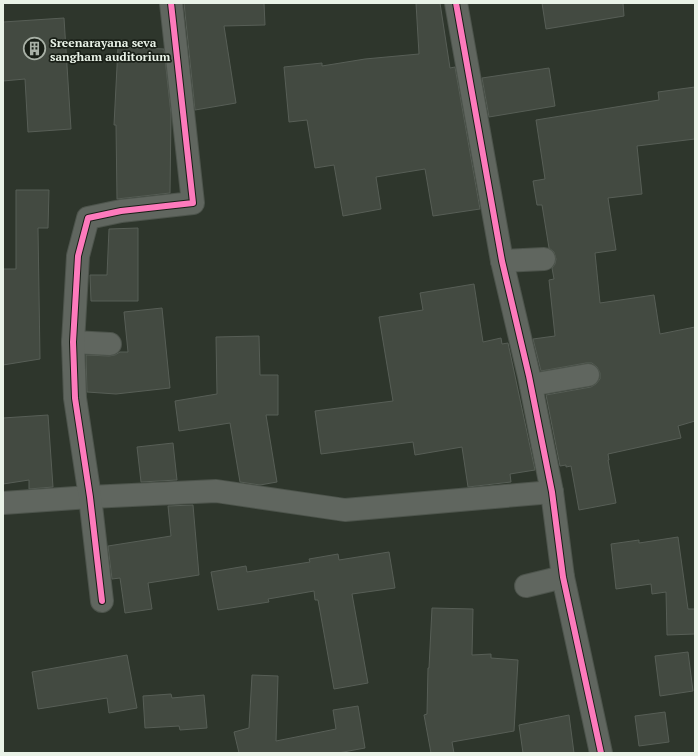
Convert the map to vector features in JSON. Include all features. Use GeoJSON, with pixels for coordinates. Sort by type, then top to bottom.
{"type":"FeatureCollection","features":[{"type":"Feature","properties":{"kind":"street"},"geometry":{"type":"LineString","coordinates":[[102,601],[90,497],[75,398],[73,342],[78,256],[88,218],[120,211],[193,203],[171,3]]}},
{"type":"Feature","properties":{"kind":"street"},"geometry":{"type":"LineString","coordinates":[[456,3],[502,261],[531,385],[552,492],[564,577],[601,753]]}},
{"type":"Feature","properties":{"kind":"street"},"geometry":{"type":"LineString","coordinates":[[502,261],[544,259]]}},
{"type":"Feature","properties":{"kind":"street"},"geometry":{"type":"LineString","coordinates":[[73,342],[110,344]]}},
{"type":"Feature","properties":{"kind":"street"},"geometry":{"type":"LineString","coordinates":[[531,385],[588,375]]}},
{"type":"Feature","properties":{"kind":"street"},"geometry":{"type":"LineString","coordinates":[[3,503],[216,491],[345,510],[552,492]]}},
{"type":"Feature","properties":{"kind":"street"},"geometry":{"type":"LineString","coordinates":[[526,586],[564,577]]}},
{"type":"Feature","properties":{"kind":"building"},"geometry":{"type":"Polygon","coordinates":[[[184,3],[264,3],[265,25],[224,26],[236,103],[195,110],[184,3]]]}},
{"type":"Feature","properties":{"kind":"building"},"geometry":{"type":"Polygon","coordinates":[[[416,3],[440,3],[450,68],[455,67],[480,209],[433,216],[425,169],[376,177],[381,209],[343,216],[334,165],[315,168],[307,120],[289,122],[284,67],[322,63],[322,66],[365,59],[419,54],[416,3]]]}},
{"type":"Feature","properties":{"kind":"building"},"geometry":{"type":"Polygon","coordinates":[[[542,3],[623,3],[624,16],[546,29],[542,3]]]}},
{"type":"Feature","properties":{"kind":"building","name":"Sreenarayana seva sangham auditorium"},"geometry":{"type":"Polygon","coordinates":[[[64,18],[71,129],[28,132],[25,79],[3,81],[3,22],[64,18]]]}},
{"type":"Feature","properties":{"kind":"building"},"geometry":{"type":"Polygon","coordinates":[[[118,47],[164,49],[171,114],[170,193],[117,199],[116,125],[114,125],[118,47]]]}},
{"type":"Feature","properties":{"kind":"building"},"geometry":{"type":"Polygon","coordinates":[[[549,68],[555,106],[489,117],[482,78],[549,68]]]}},
{"type":"Feature","properties":{"kind":"building"},"geometry":{"type":"Polygon","coordinates":[[[695,87],[695,139],[637,146],[642,194],[608,198],[616,250],[595,253],[600,303],[654,295],[660,334],[695,327],[695,421],[678,426],[681,438],[608,454],[616,503],[579,510],[571,466],[560,466],[546,395],[591,387],[600,379],[600,373],[597,367],[592,363],[541,371],[533,339],[555,336],[549,280],[554,279],[552,268],[556,259],[554,252],[549,248],[542,205],[537,205],[533,181],[545,179],[536,120],[659,100],[658,92],[695,87]]]}},
{"type":"Feature","properties":{"kind":"building"},"geometry":{"type":"Polygon","coordinates":[[[16,190],[49,190],[48,228],[38,228],[40,359],[3,365],[3,269],[16,269],[16,190]]]}},
{"type":"Feature","properties":{"kind":"building"},"geometry":{"type":"Polygon","coordinates":[[[138,228],[138,301],[91,301],[90,275],[107,275],[109,229],[138,228]]]}},
{"type":"Feature","properties":{"kind":"building"},"geometry":{"type":"Polygon","coordinates":[[[474,284],[483,342],[501,338],[502,344],[508,343],[535,470],[510,474],[511,482],[468,487],[462,447],[415,455],[413,442],[321,454],[315,411],[393,401],[379,317],[423,310],[420,293],[474,284]]]}},
{"type":"Feature","properties":{"kind":"building"},"geometry":{"type":"Polygon","coordinates":[[[162,308],[170,388],[116,394],[87,392],[86,355],[109,356],[120,352],[128,352],[124,312],[162,308]]]}},
{"type":"Feature","properties":{"kind":"building"},"geometry":{"type":"Polygon","coordinates":[[[259,336],[260,375],[278,375],[278,415],[266,415],[277,482],[260,485],[240,482],[230,423],[179,431],[175,401],[217,394],[216,337],[259,336]]]}},
{"type":"Feature","properties":{"kind":"building"},"geometry":{"type":"Polygon","coordinates":[[[48,415],[53,487],[29,489],[29,480],[3,484],[3,418],[48,415]]]}},
{"type":"Feature","properties":{"kind":"building"},"geometry":{"type":"Polygon","coordinates":[[[173,443],[177,480],[141,482],[137,447],[173,443]]]}},
{"type":"Feature","properties":{"kind":"building"},"geometry":{"type":"Polygon","coordinates":[[[193,505],[199,575],[148,583],[152,609],[125,613],[120,578],[112,579],[108,546],[171,536],[168,506],[193,505]]]}},
{"type":"Feature","properties":{"kind":"building"},"geometry":{"type":"Polygon","coordinates":[[[678,537],[688,609],[695,609],[695,634],[667,635],[666,592],[652,594],[651,584],[616,589],[611,544],[639,540],[639,543],[678,537]]]}},
{"type":"Feature","properties":{"kind":"building"},"geometry":{"type":"Polygon","coordinates":[[[389,552],[395,588],[352,594],[368,683],[334,689],[318,600],[315,600],[314,591],[268,599],[269,602],[218,610],[211,572],[246,566],[247,572],[310,562],[309,559],[338,554],[339,560],[389,552]]]}},
{"type":"Feature","properties":{"kind":"building"},"geometry":{"type":"Polygon","coordinates":[[[432,608],[473,609],[472,655],[491,654],[491,658],[518,660],[514,731],[452,742],[454,753],[431,753],[424,715],[427,714],[432,608]]]}},
{"type":"Feature","properties":{"kind":"building"},"geometry":{"type":"Polygon","coordinates":[[[688,652],[693,691],[660,696],[655,656],[688,652]]]}},
{"type":"Feature","properties":{"kind":"building"},"geometry":{"type":"Polygon","coordinates":[[[127,655],[137,708],[109,713],[107,698],[38,709],[32,672],[127,655]]]}},
{"type":"Feature","properties":{"kind":"building"},"geometry":{"type":"Polygon","coordinates":[[[252,675],[278,676],[276,741],[336,729],[333,710],[358,706],[365,748],[338,753],[239,753],[234,732],[249,728],[252,675]]]}},
{"type":"Feature","properties":{"kind":"building"},"geometry":{"type":"Polygon","coordinates":[[[171,694],[172,698],[204,695],[207,728],[180,730],[179,726],[145,728],[143,696],[171,694]]]}},
{"type":"Feature","properties":{"kind":"building"},"geometry":{"type":"Polygon","coordinates":[[[665,712],[669,742],[639,746],[635,716],[665,712]]]}},
{"type":"Feature","properties":{"kind":"building"},"geometry":{"type":"Polygon","coordinates":[[[569,715],[574,753],[523,753],[519,725],[569,715]]]}},
{"type":"Feature","properties":{"kind":"cycle path"},"geometry":{"type":"LineString","coordinates":[[102,601],[90,497],[75,398],[73,342],[78,256],[88,218],[121,211],[193,203],[171,3]]}},
{"type":"Feature","properties":{"kind":"cycle path"},"geometry":{"type":"LineString","coordinates":[[456,3],[502,261],[529,376],[552,492],[563,577],[601,753]]}},
{"type":"Feature","properties":{"kind":"place","name":"Sreenarayana seva sangham auditorium"},"geometry":{"type":"Point","coordinates":[35,49]}}]}
